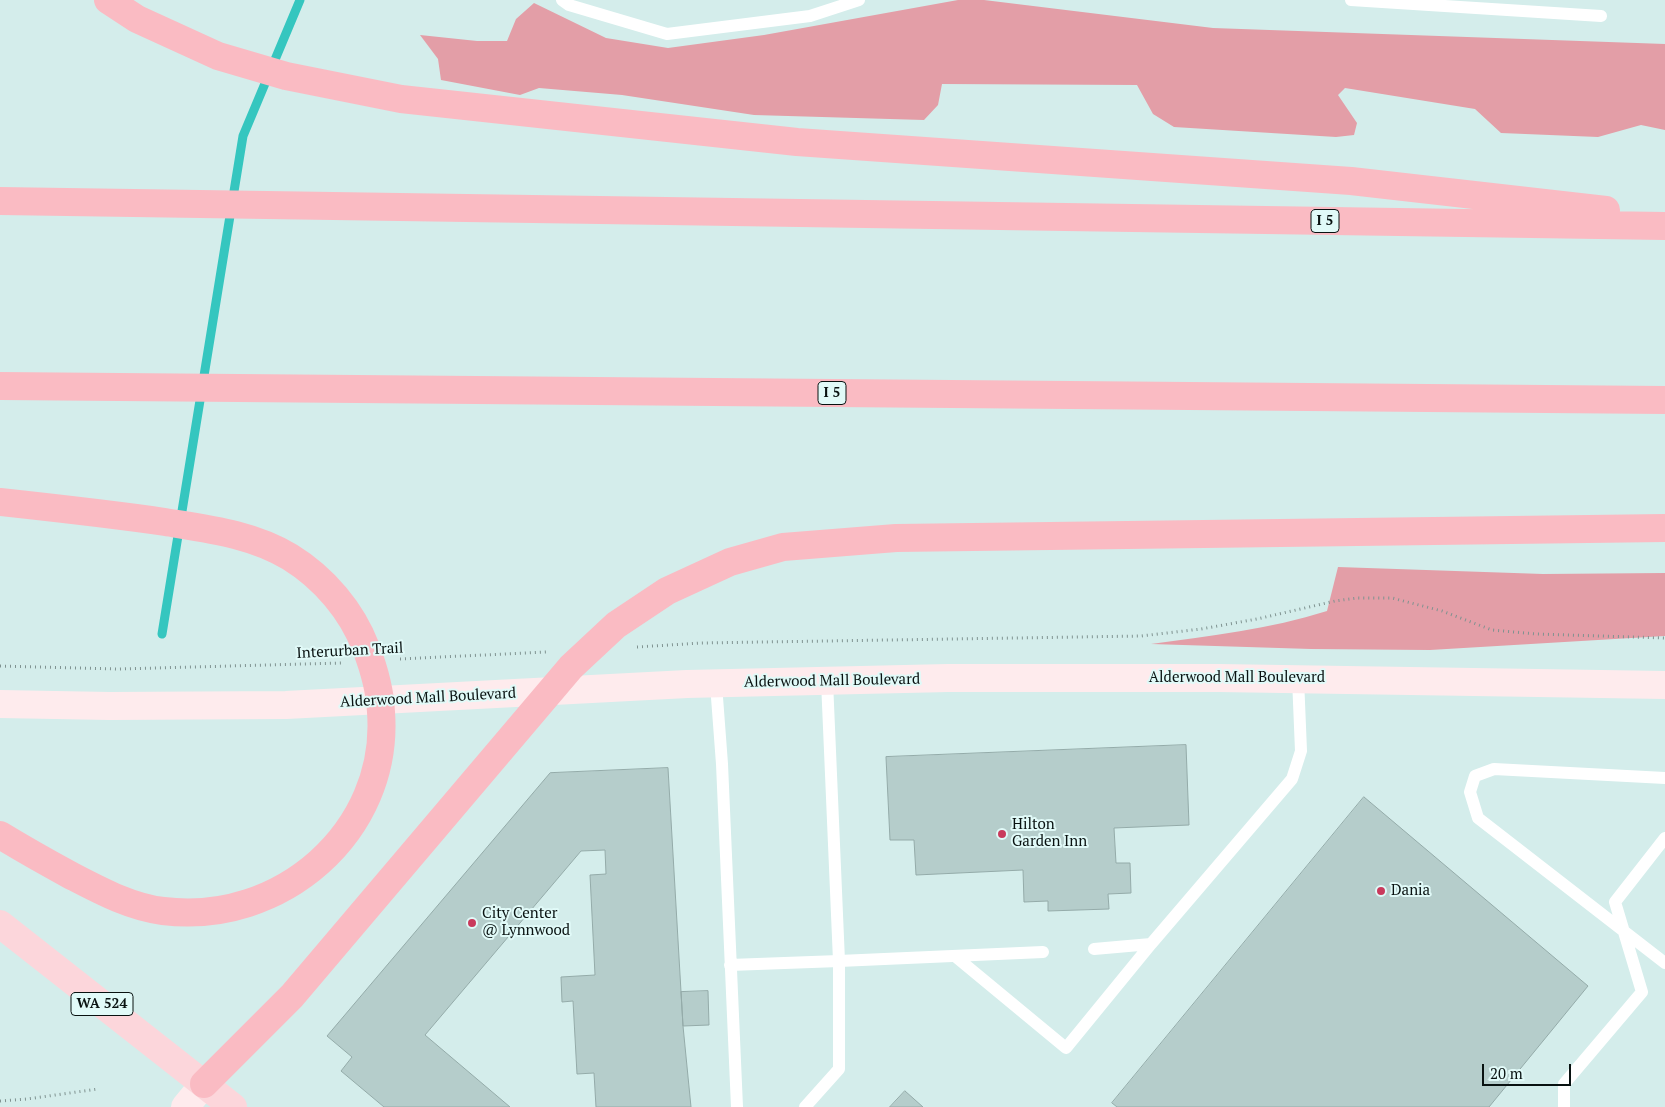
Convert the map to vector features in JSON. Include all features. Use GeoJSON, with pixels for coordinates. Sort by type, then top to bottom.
{"type":"FeatureCollection","features":[{"type":"Feature","properties":{"kind":"highway"},"geometry":{"type":"LineString","coordinates":[[108,0],[137,19],[218,56],[286,76],[401,99],[797,142],[1351,182],[1665,216]]}},
{"type":"Feature","properties":{"kind":"highway","name":"I 5"},"geometry":{"type":"LineString","coordinates":[[0,201],[1665,226]]}},
{"type":"Feature","properties":{"kind":"highway","name":"I 5"},"geometry":{"type":"LineString","coordinates":[[0,386],[1665,400]]}},
{"type":"Feature","properties":{"kind":"highway"},"geometry":{"type":"LineString","coordinates":[[0,502],[108,514],[218,531],[253,539],[290,557],[318,579],[342,604],[360,633],[376,673],[382,712],[381,736],[376,766],[359,811],[342,839],[323,859],[290,884],[270,896],[244,905],[217,911],[187,913],[161,911],[126,902],[27,852],[0,835]]}},
{"type":"Feature","properties":{"kind":"highway"},"geometry":{"type":"LineString","coordinates":[[204,1084],[292,996],[571,666],[616,625],[667,591],[730,562],[783,547],[896,538],[1665,528]]}},
{"type":"Feature","properties":{"kind":"main road","name":"Alderwood Mall Boulevard"},"geometry":{"type":"LineString","coordinates":[[0,704],[110,706],[286,705],[688,684],[948,678],[1298,678],[1665,685]]}},
{"type":"Feature","properties":{"kind":"main road","name":"WA 524"},"geometry":{"type":"LineString","coordinates":[[0,924],[233,1107]]}},
{"type":"Feature","properties":{"kind":"main road"},"geometry":{"type":"LineString","coordinates":[[185,1107],[204,1084]]}},
{"type":"Feature","properties":{"kind":"lane"},"geometry":{"type":"LineString","coordinates":[[562,0],[569,5],[667,34],[810,16],[859,0]]}},
{"type":"Feature","properties":{"kind":"lane"},"geometry":{"type":"LineString","coordinates":[[1351,0],[1601,16]]}},
{"type":"Feature","properties":{"kind":"lane"},"geometry":{"type":"LineString","coordinates":[[956,956],[1066,1048],[1151,944],[1292,778],[1301,752],[1298,678]]}},
{"type":"Feature","properties":{"kind":"lane"},"geometry":{"type":"LineString","coordinates":[[805,1107],[839,1069],[839,961],[828,681]]}},
{"type":"Feature","properties":{"kind":"lane"},"geometry":{"type":"LineString","coordinates":[[716,684],[722,764],[737,1107]]}},
{"type":"Feature","properties":{"kind":"lane"},"geometry":{"type":"LineString","coordinates":[[1665,778],[1494,769],[1475,776],[1470,792],[1478,818],[1665,963]]}},
{"type":"Feature","properties":{"kind":"lane"},"geometry":{"type":"LineString","coordinates":[[1564,1107],[1564,1084],[1642,992],[1615,902],[1665,838]]}},
{"type":"Feature","properties":{"kind":"lane"},"geometry":{"type":"LineString","coordinates":[[1094,949],[1151,944]]}},
{"type":"Feature","properties":{"kind":"lane"},"geometry":{"type":"LineString","coordinates":[[730,965],[1043,952]]}},
{"type":"Feature","properties":{"kind":"path"},"geometry":{"type":"LineString","coordinates":[[632,647],[701,643],[1142,636],[1201,629],[1258,619],[1307,607],[1357,598],[1392,598],[1419,604],[1492,630],[1536,634],[1665,638]]}},
{"type":"Feature","properties":{"kind":"path","name":"Interurban Trail"},"geometry":{"type":"LineString","coordinates":[[393,660],[552,651]]}},
{"type":"Feature","properties":{"kind":"path","name":"Interurban Trail"},"geometry":{"type":"LineString","coordinates":[[0,666],[118,669],[304,665],[343,662]]}},
{"type":"Feature","properties":{"kind":"path"},"geometry":{"type":"LineString","coordinates":[[0,1101],[98,1089]]}},
{"type":"Feature","properties":{"kind":"shaded area"},"geometry":{"type":"Polygon","coordinates":[[[958,0],[984,0],[1213,28],[1665,44],[1665,130],[1641,125],[1598,137],[1501,133],[1475,109],[1345,88],[1338,95],[1357,123],[1354,135],[1336,137],[1174,127],[1153,114],[1137,85],[942,84],[938,105],[924,120],[754,115],[622,95],[539,88],[520,95],[441,80],[438,59],[420,35],[477,41],[507,41],[516,19],[534,3],[606,38],[668,48],[764,35],[958,0]]]}},
{"type":"Feature","properties":{"kind":"shaded area"},"geometry":{"type":"Polygon","coordinates":[[[1338,567],[1543,574],[1665,573],[1665,636],[1430,650],[1311,649],[1151,644],[1218,635],[1284,623],[1327,611],[1338,567]]]}},
{"type":"Feature","properties":{"kind":"building","name":"Hilton Garden Inn"},"geometry":{"type":"Polygon","coordinates":[[[1186,745],[1189,825],[1114,828],[1116,863],[1130,863],[1131,893],[1108,894],[1109,909],[1048,911],[1048,901],[1024,902],[1023,870],[916,875],[914,840],[890,840],[886,757],[1186,745]]]}},
{"type":"Feature","properties":{"kind":"building","name":"City Center @ Lynnwood"},"geometry":{"type":"Polygon","coordinates":[[[668,768],[683,1026],[691,1107],[596,1107],[594,1073],[577,1074],[573,1001],[562,1002],[561,977],[595,975],[590,875],[606,874],[605,850],[581,851],[425,1035],[510,1107],[384,1107],[341,1071],[352,1057],[327,1036],[550,773],[668,768]]]}},
{"type":"Feature","properties":{"kind":"building","name":"Dania"},"geometry":{"type":"Polygon","coordinates":[[[1364,797],[1588,986],[1489,1107],[1117,1107],[1112,1103],[1364,797]]]}},
{"type":"Feature","properties":{"kind":"building"},"geometry":{"type":"Polygon","coordinates":[[[708,991],[709,1025],[683,1026],[681,992],[708,991]]]}},
{"type":"Feature","properties":{"kind":"building"},"geometry":{"type":"Polygon","coordinates":[[[905,1091],[923,1107],[890,1107],[905,1091]]]}},
{"type":"Feature","properties":{"kind":"waterway"},"geometry":{"type":"LineString","coordinates":[[162,634],[243,136],[300,0]]}},
{"type":"Feature","properties":{"kind":"place","name":"Hilton Garden Inn"},"geometry":{"type":"Point","coordinates":[1002,834]}},
{"type":"Feature","properties":{"kind":"place","name":"Dania"},"geometry":{"type":"Point","coordinates":[1381,891]}},
{"type":"Feature","properties":{"kind":"place","name":"City Center @ Lynnwood"},"geometry":{"type":"Point","coordinates":[472,923]}}]}
